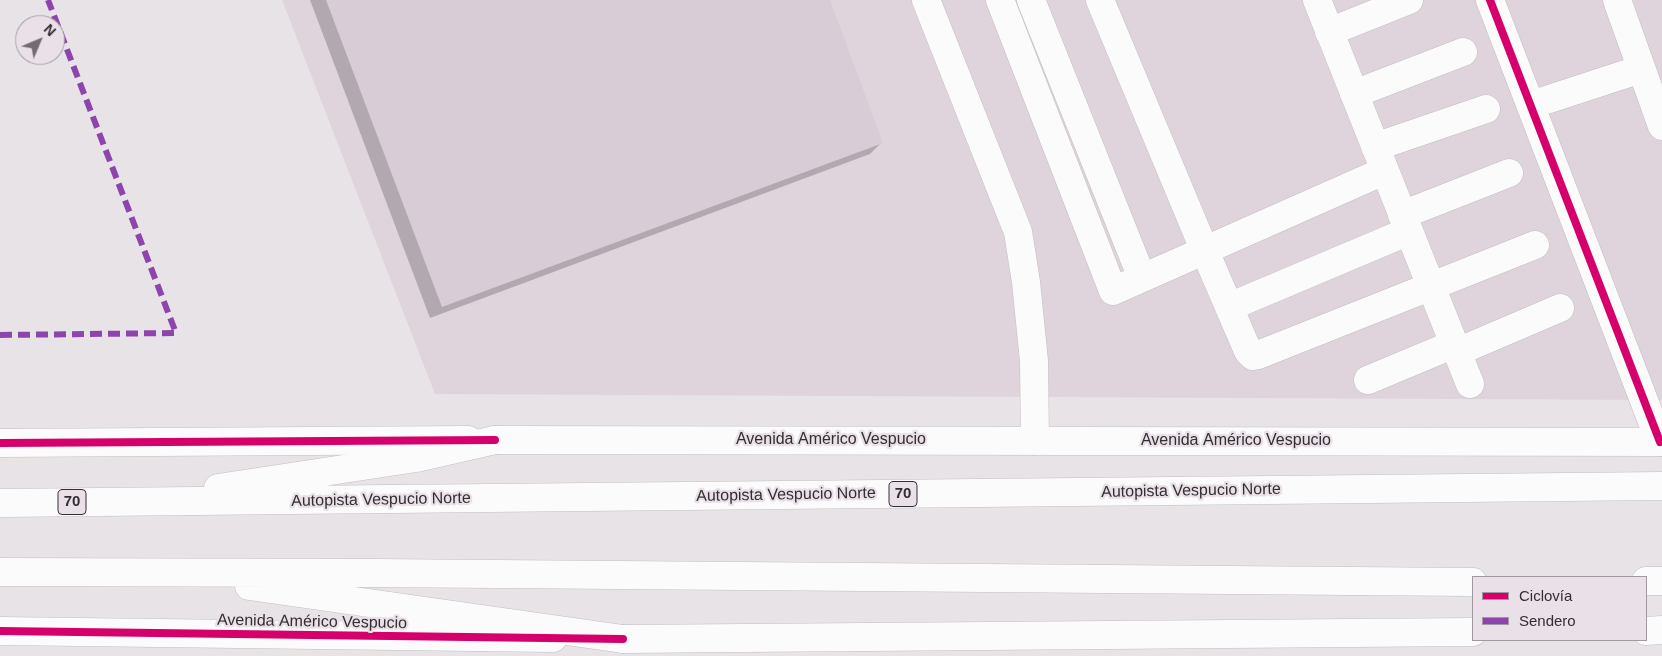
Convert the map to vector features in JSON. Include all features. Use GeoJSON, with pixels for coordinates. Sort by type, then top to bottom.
{"type":"FeatureCollection","features":[{"type":"Feature","properties":{"kind":"main road"},"geometry":{"type":"LineString","coordinates":[[926,0],[1018,232],[1026,282],[1034,361],[1034,441]]}},
{"type":"Feature","properties":{"kind":"main road"},"geometry":{"type":"LineString","coordinates":[[1000,0],[1114,291],[1204,250],[1380,159],[1486,109]]}},
{"type":"Feature","properties":{"kind":"main road"},"geometry":{"type":"LineString","coordinates":[[1031,0],[1142,278]]}},
{"type":"Feature","properties":{"kind":"main road"},"geometry":{"type":"LineString","coordinates":[[1100,0],[1204,250],[1248,351],[1253,356],[1535,245]]}},
{"type":"Feature","properties":{"kind":"main road"},"geometry":{"type":"LineString","coordinates":[[1317,0],[1470,384]]}},
{"type":"Feature","properties":{"kind":"main road"},"geometry":{"type":"LineString","coordinates":[[1329,32],[1409,0]]}},
{"type":"Feature","properties":{"kind":"main road"},"geometry":{"type":"LineString","coordinates":[[1490,0],[1661,442]]}},
{"type":"Feature","properties":{"kind":"main road"},"geometry":{"type":"LineString","coordinates":[[1617,0],[1662,126]]}},
{"type":"Feature","properties":{"kind":"main road"},"geometry":{"type":"LineString","coordinates":[[1354,94],[1463,52]]}},
{"type":"Feature","properties":{"kind":"main road"},"geometry":{"type":"LineString","coordinates":[[1530,105],[1641,69]]}},
{"type":"Feature","properties":{"kind":"main road"},"geometry":{"type":"LineString","coordinates":[[1230,307],[1509,173]]}},
{"type":"Feature","properties":{"kind":"main road"},"geometry":{"type":"LineString","coordinates":[[1368,380],[1560,308]]}},
{"type":"Feature","properties":{"kind":"main road"},"geometry":{"type":"LineString","coordinates":[[144,502],[249,482],[416,458],[495,440]]}},
{"type":"Feature","properties":{"kind":"main road","name":"Avenida Américo Vespucio"},"geometry":{"type":"LineString","coordinates":[[0,443],[495,440],[1661,442]]}},
{"type":"Feature","properties":{"kind":"main road","name":"Autopista Vespucio Norte"},"geometry":{"type":"LineString","coordinates":[[0,502],[1662,486]]}},
{"type":"Feature","properties":{"kind":"main road"},"geometry":{"type":"LineString","coordinates":[[0,572],[1472,582]]}},
{"type":"Feature","properties":{"kind":"main road"},"geometry":{"type":"LineString","coordinates":[[144,572],[623,639]]}},
{"type":"Feature","properties":{"kind":"main road"},"geometry":{"type":"LineString","coordinates":[[1647,581],[1662,581]]}},
{"type":"Feature","properties":{"kind":"main road"},"geometry":{"type":"LineString","coordinates":[[1647,630],[1662,630]]}},
{"type":"Feature","properties":{"kind":"main road","name":"Avenida Américo Vespucio"},"geometry":{"type":"LineString","coordinates":[[0,631],[623,639],[1472,632]]}},
{"type":"Feature","properties":{"kind":"shaded area"},"geometry":{"type":"Polygon","coordinates":[[[282,0],[1662,0],[1662,400],[435,394],[282,0]]]}},
{"type":"Feature","properties":{"kind":"building"},"geometry":{"type":"Polygon","coordinates":[[[326,0],[830,0],[883,143],[442,307],[326,0]]]}},
{"type":"Feature","properties":{"kind":"marked path"},"geometry":{"type":"LineString","coordinates":[[0,335],[176,333],[48,0]]}},
{"type":"Feature","properties":{"kind":"cycle path"},"geometry":{"type":"LineString","coordinates":[[1490,0],[1660,442]]}},
{"type":"Feature","properties":{"kind":"cycle path"},"geometry":{"type":"LineString","coordinates":[[0,443],[495,440]]}},
{"type":"Feature","properties":{"kind":"cycle path"},"geometry":{"type":"LineString","coordinates":[[0,631],[623,639]]}}]}
